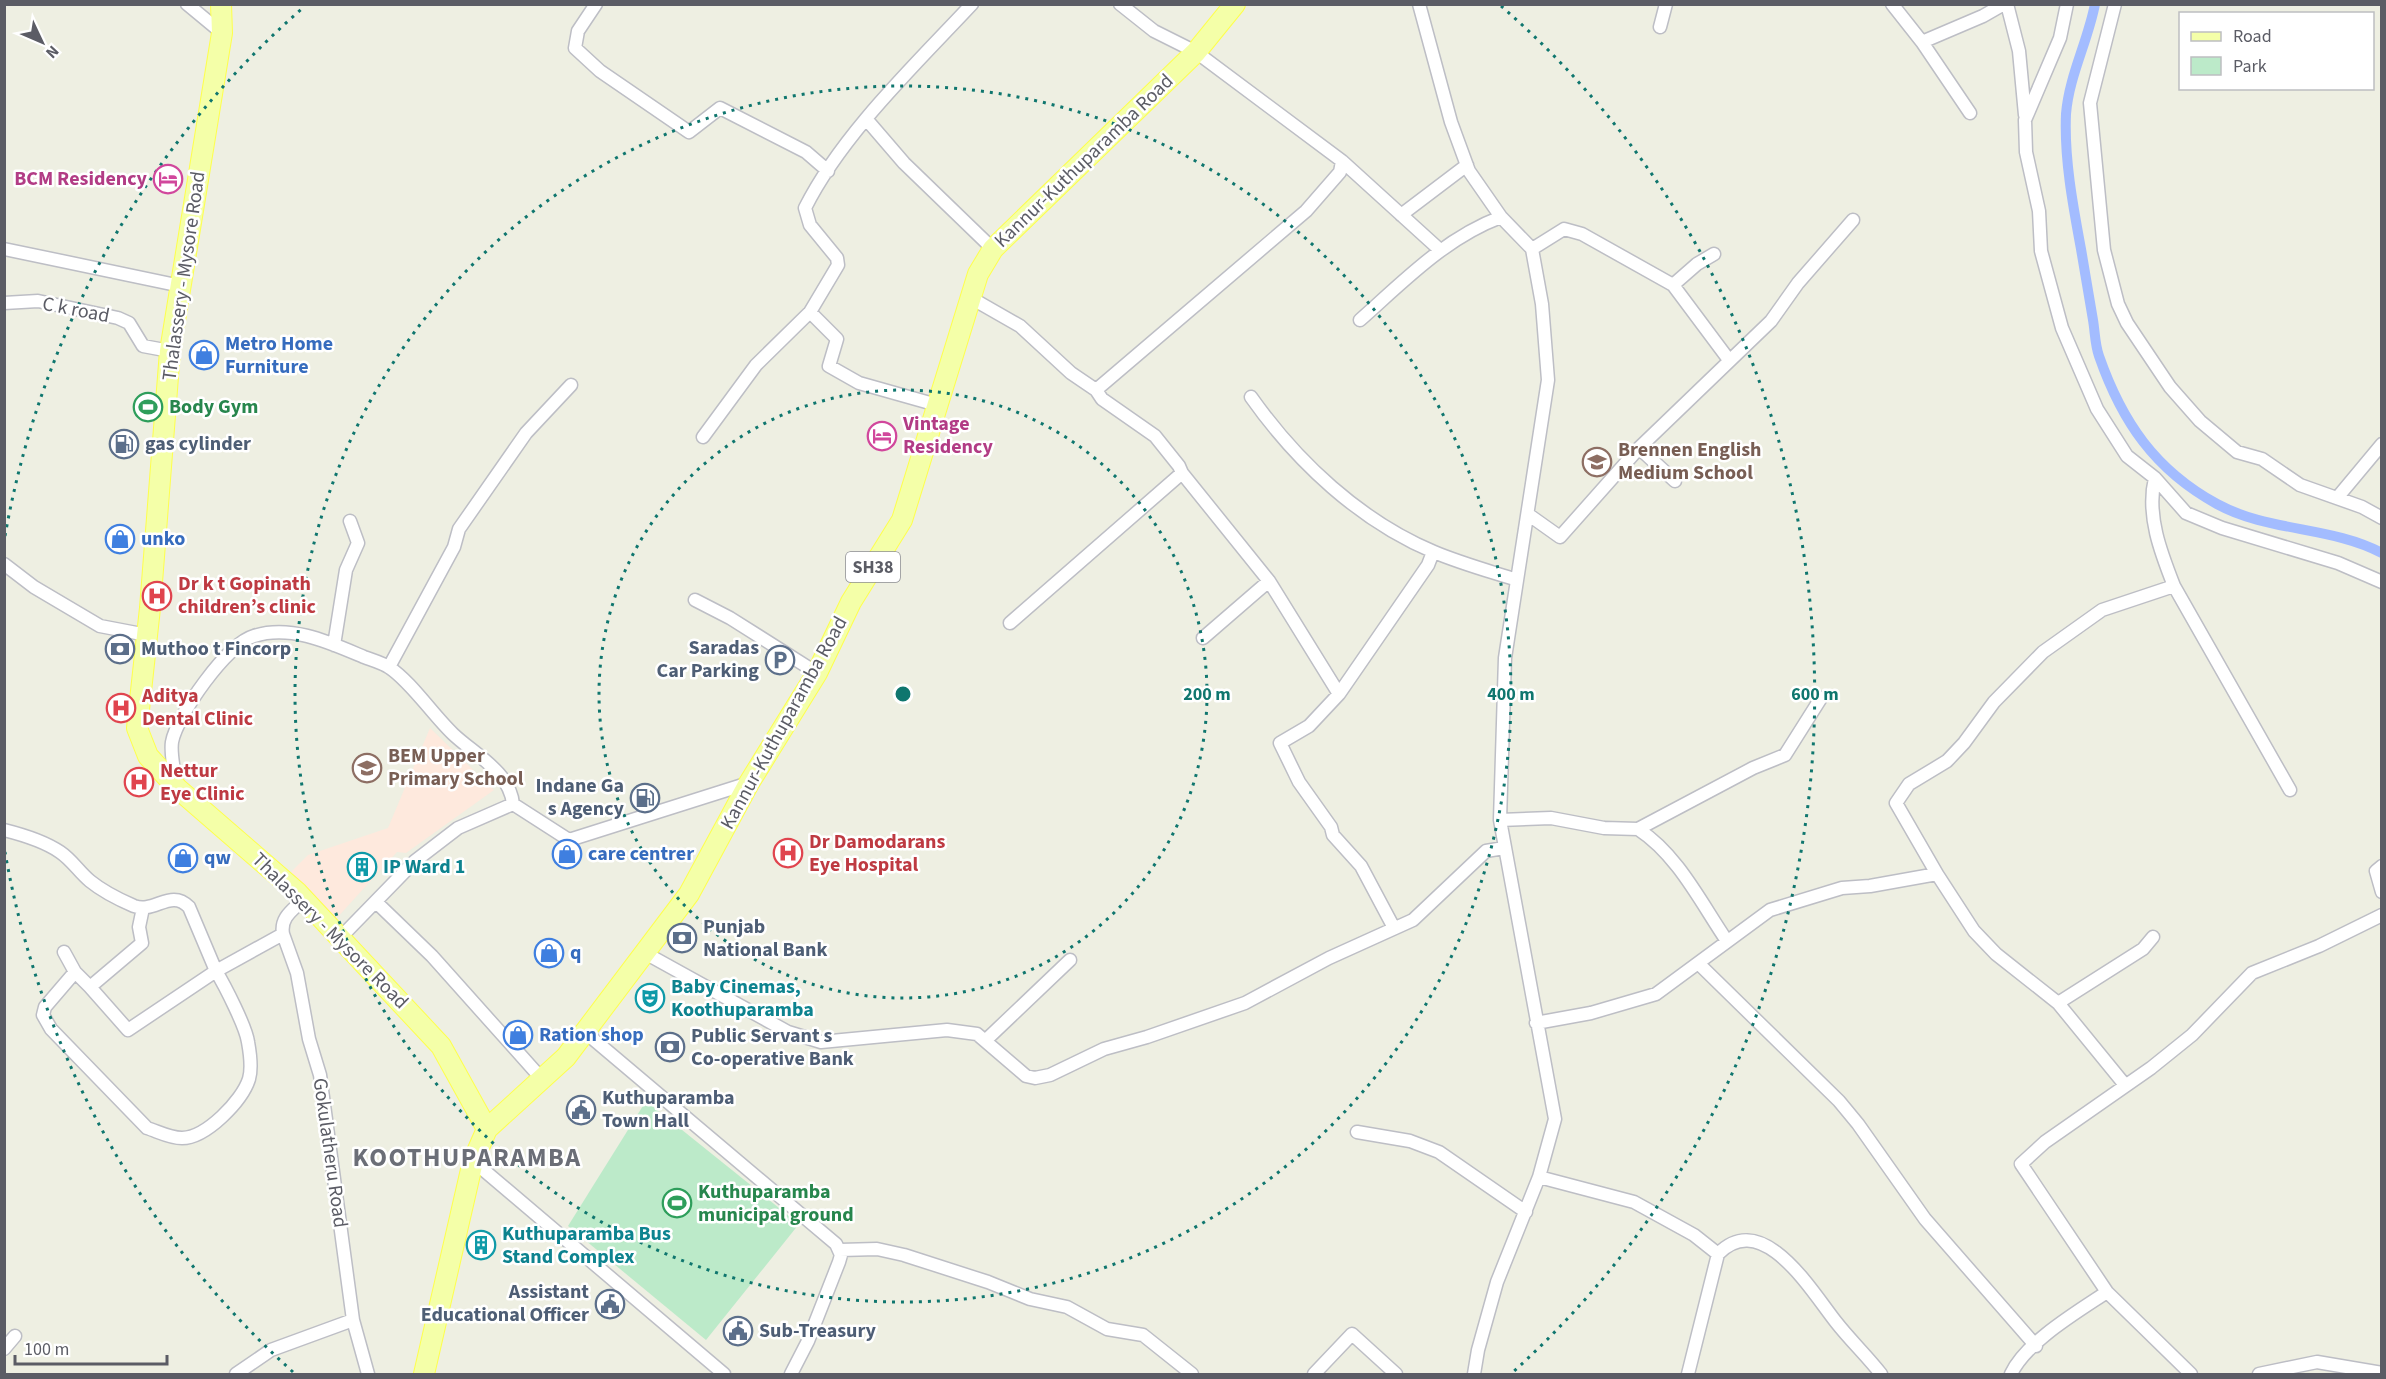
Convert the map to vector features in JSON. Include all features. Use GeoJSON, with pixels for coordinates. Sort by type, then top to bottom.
{"type":"FeatureCollection","features":[{"type":"Feature","properties":{"kind":"main road","name":"Thalassery - Mysore Road"},"geometry":{"type":"LineString","coordinates":[[221,4],[222,33],[170,351],[137,728],[148,756],[177,788],[304,899],[441,1046],[487,1129]]}},
{"type":"Feature","properties":{"kind":"main road","name":"Kannur-Kuthuparamba Road"},"geometry":{"type":"LineString","coordinates":[[487,1129],[566,1057],[586,1034],[689,894],[749,783],[818,673],[851,602],[902,520],[978,274],[993,249],[1196,52],[1235,4]]}},
{"type":"Feature","properties":{"kind":"main road"},"geometry":{"type":"LineString","coordinates":[[424,1374],[473,1161],[487,1129]]}},
{"type":"Feature","properties":{"kind":"street"},"geometry":{"type":"LineString","coordinates":[[187,4],[222,33]]}},
{"type":"Feature","properties":{"kind":"street"},"geometry":{"type":"LineString","coordinates":[[596,4],[578,32],[575,48],[600,71],[689,132],[720,108],[806,152],[828,171]]}},
{"type":"Feature","properties":{"kind":"street"},"geometry":{"type":"LineString","coordinates":[[703,437],[756,365],[810,312],[838,265],[837,258],[810,225],[806,208],[828,171],[867,120],[972,4]]}},
{"type":"Feature","properties":{"kind":"street"},"geometry":{"type":"LineString","coordinates":[[1419,4],[1451,122],[1467,165],[1501,217],[1532,249],[1542,304],[1548,380],[1506,658],[1500,820],[1503,848],[1555,1119],[1539,1178],[1497,1282],[1478,1350],[1474,1374]]}},
{"type":"Feature","properties":{"kind":"street"},"geometry":{"type":"LineString","coordinates":[[1660,27],[1666,4]]}},
{"type":"Feature","properties":{"kind":"street"},"geometry":{"type":"LineString","coordinates":[[1892,4],[1922,42],[1970,113]]}},
{"type":"Feature","properties":{"kind":"street"},"geometry":{"type":"LineString","coordinates":[[1922,42],[1962,26],[2005,4],[2019,51],[2026,152],[2039,211],[2042,250],[2062,327],[2097,409],[2127,456],[2155,478],[2186,513],[2222,528],[2338,563],[2382,582]]}},
{"type":"Feature","properties":{"kind":"street"},"geometry":{"type":"LineString","coordinates":[[2025,120],[2060,38],[2067,4]]}},
{"type":"Feature","properties":{"kind":"street"},"geometry":{"type":"LineString","coordinates":[[2115,4],[2090,103],[2104,250],[2118,304],[2127,323],[2170,387],[2215,435],[2237,452],[2262,459],[2300,485],[2382,518]]}},
{"type":"Feature","properties":{"kind":"street"},"geometry":{"type":"LineString","coordinates":[[1126,6],[1154,31],[1196,52],[1342,161],[1440,250]]}},
{"type":"Feature","properties":{"kind":"street"},"geometry":{"type":"LineString","coordinates":[[867,120],[904,163],[993,249]]}},
{"type":"Feature","properties":{"kind":"street"},"geometry":{"type":"LineString","coordinates":[[1095,390],[1306,211],[1340,172],[1342,161]]}},
{"type":"Feature","properties":{"kind":"street"},"geometry":{"type":"LineString","coordinates":[[1401,215],[1467,165]]}},
{"type":"Feature","properties":{"kind":"street"},"geometry":{"type":"LineString","coordinates":[[1360,320],[1440,250],[1478,226],[1501,217]]}},
{"type":"Feature","properties":{"kind":"street"},"geometry":{"type":"LineString","coordinates":[[1529,515],[1560,537],[1639,447],[1771,321],[1798,283],[1853,220]]}},
{"type":"Feature","properties":{"kind":"street"},"geometry":{"type":"LineString","coordinates":[[1532,249],[1564,229],[1582,234],[1673,285],[1729,360]]}},
{"type":"Feature","properties":{"kind":"street"},"geometry":{"type":"LineString","coordinates":[[4,249],[181,286]]}},
{"type":"Feature","properties":{"kind":"street"},"geometry":{"type":"LineString","coordinates":[[1673,285],[1697,264],[1714,254]]}},
{"type":"Feature","properties":{"kind":"street"},"geometry":{"type":"LineString","coordinates":[[971,298],[1020,326],[1071,373],[1095,390],[1102,399],[1155,436],[1269,580],[1339,694]]}},
{"type":"Feature","properties":{"kind":"street","name":"C k road"},"geometry":{"type":"LineString","coordinates":[[4,303],[21,300],[38,301],[118,318],[129,323],[143,346],[170,351]]}},
{"type":"Feature","properties":{"kind":"street"},"geometry":{"type":"LineString","coordinates":[[810,312],[837,339],[829,366],[859,383],[937,405]]}},
{"type":"Feature","properties":{"kind":"street"},"geometry":{"type":"LineString","coordinates":[[389,667],[454,547],[459,529],[526,433],[571,385]]}},
{"type":"Feature","properties":{"kind":"street"},"geometry":{"type":"LineString","coordinates":[[1251,397],[1268,420],[1338,495],[1384,525],[1433,552],[1516,580]]}},
{"type":"Feature","properties":{"kind":"street"},"geometry":{"type":"LineString","coordinates":[[2337,498],[2382,444]]}},
{"type":"Feature","properties":{"kind":"street"},"geometry":{"type":"LineString","coordinates":[[1639,447],[1676,481]]}},
{"type":"Feature","properties":{"kind":"street"},"geometry":{"type":"LineString","coordinates":[[1010,623],[1182,473]]}},
{"type":"Feature","properties":{"kind":"street"},"geometry":{"type":"LineString","coordinates":[[2155,478],[2155,528],[2161,555],[2174,586],[2290,790]]}},
{"type":"Feature","properties":{"kind":"street"},"geometry":{"type":"LineString","coordinates":[[334,645],[346,570],[358,543],[350,521]]}},
{"type":"Feature","properties":{"kind":"street"},"geometry":{"type":"LineString","coordinates":[[1394,928],[1361,866],[1333,836],[1331,827],[1299,782],[1280,743],[1310,726],[1339,694],[1416,584],[1433,552]]}},
{"type":"Feature","properties":{"kind":"street"},"geometry":{"type":"LineString","coordinates":[[4,564],[34,587],[100,626],[147,634]]}},
{"type":"Feature","properties":{"kind":"street"},"geometry":{"type":"LineString","coordinates":[[1203,638],[1269,580]]}},
{"type":"Feature","properties":{"kind":"street"},"geometry":{"type":"LineString","coordinates":[[2125,1085],[2058,1003],[1974,931],[1937,874],[1896,803],[1909,784],[1947,761],[1964,743],[1994,702],[2043,652],[2102,610],[2174,586]]}},
{"type":"Feature","properties":{"kind":"street"},"geometry":{"type":"LineString","coordinates":[[695,600],[730,618],[818,673]]}},
{"type":"Feature","properties":{"kind":"street"},"geometry":{"type":"LineString","coordinates":[[177,788],[172,743],[177,729],[207,677],[226,656],[253,636],[283,633],[313,637],[389,667],[453,734],[504,778],[512,790],[513,804]]}},
{"type":"Feature","properties":{"kind":"street"},"geometry":{"type":"LineString","coordinates":[[1500,820],[1551,818],[1604,828],[1638,830],[1752,768],[1785,755],[1821,698]]}},
{"type":"Feature","properties":{"kind":"street"},"geometry":{"type":"LineString","coordinates":[[513,804],[569,840],[749,783]]}},
{"type":"Feature","properties":{"kind":"street"},"geometry":{"type":"LineString","coordinates":[[341,937],[415,861],[458,828],[513,804]]}},
{"type":"Feature","properties":{"kind":"street"},"geometry":{"type":"LineString","coordinates":[[4,830],[33,839],[61,852],[89,881],[134,906],[143,908],[174,898],[183,901],[189,907],[216,971],[231,996],[248,1039],[250,1078],[234,1103],[203,1132],[184,1138],[166,1136],[147,1128],[51,1029],[43,1015],[45,1007],[75,972]]}},
{"type":"Feature","properties":{"kind":"street"},"geometry":{"type":"LineString","coordinates":[[1638,830],[1659,847],[1677,868],[1727,941]]}},
{"type":"Feature","properties":{"kind":"street"},"geometry":{"type":"LineString","coordinates":[[645,953],[788,1032],[822,1042],[947,1030],[977,1034],[1026,1076],[1035,1078],[1050,1075],[1104,1049],[1148,1037],[1245,1003],[1329,958],[1413,920],[1486,851],[1503,848]]}},
{"type":"Feature","properties":{"kind":"street"},"geometry":{"type":"LineString","coordinates":[[2382,866],[2376,871],[2382,891]]}},
{"type":"Feature","properties":{"kind":"street"},"geometry":{"type":"LineString","coordinates":[[1536,1023],[1591,1013],[1656,994],[1700,964],[1770,910],[1806,897],[1842,888],[1870,886],[1937,874]]}},
{"type":"Feature","properties":{"kind":"street"},"geometry":{"type":"LineString","coordinates":[[64,952],[75,972],[128,1030],[216,971],[283,934],[281,925],[285,918],[304,899]]}},
{"type":"Feature","properties":{"kind":"street"},"geometry":{"type":"LineString","coordinates":[[376,902],[432,956],[541,1078]]}},
{"type":"Feature","properties":{"kind":"street"},"geometry":{"type":"LineString","coordinates":[[90,987],[142,943],[139,927],[143,908]]}},
{"type":"Feature","properties":{"kind":"street"},"geometry":{"type":"LineString","coordinates":[[2191,1374],[2107,1292],[2021,1164],[2045,1142],[2192,1035],[2252,974],[2319,946],[2382,915]]}},
{"type":"Feature","properties":{"kind":"street","name":"Gokulatheru Road"},"geometry":{"type":"LineString","coordinates":[[283,934],[297,973],[309,1039],[320,1075],[353,1320],[368,1374]]}},
{"type":"Feature","properties":{"kind":"street"},"geometry":{"type":"LineString","coordinates":[[2058,1003],[2143,949],[2153,937]]}},
{"type":"Feature","properties":{"kind":"street"},"geometry":{"type":"LineString","coordinates":[[986,1040],[1070,960]]}},
{"type":"Feature","properties":{"kind":"street"},"geometry":{"type":"LineString","coordinates":[[1700,964],[1839,1101],[1858,1124],[1925,1219],[2036,1346]]}},
{"type":"Feature","properties":{"kind":"street"},"geometry":{"type":"LineString","coordinates":[[586,1034],[831,1239],[840,1250],[839,1262],[816,1321],[791,1374]]}},
{"type":"Feature","properties":{"kind":"street"},"geometry":{"type":"LineString","coordinates":[[1357,1132],[1410,1141],[1439,1152],[1526,1212]]}},
{"type":"Feature","properties":{"kind":"street"},"geometry":{"type":"LineString","coordinates":[[473,1161],[724,1374]]}},
{"type":"Feature","properties":{"kind":"street"},"geometry":{"type":"LineString","coordinates":[[1539,1178],[1606,1193],[1634,1202],[1694,1235],[1718,1254]]}},
{"type":"Feature","properties":{"kind":"street"},"geometry":{"type":"LineString","coordinates":[[1688,1374],[1718,1254],[1726,1246],[1740,1241],[1762,1245],[1779,1254],[1817,1294],[1834,1320],[1881,1374]]}},
{"type":"Feature","properties":{"kind":"street"},"geometry":{"type":"LineString","coordinates":[[840,1250],[877,1249],[904,1255],[988,1282],[1030,1299],[1067,1307],[1107,1329],[1143,1335],[1192,1374]]}},
{"type":"Feature","properties":{"kind":"street"},"geometry":{"type":"LineString","coordinates":[[2011,1374],[2018,1359],[2062,1323],[2107,1292]]}},
{"type":"Feature","properties":{"kind":"street"},"geometry":{"type":"LineString","coordinates":[[236,1374],[272,1350],[353,1320]]}},
{"type":"Feature","properties":{"kind":"street"},"geometry":{"type":"LineString","coordinates":[[1314,1374],[1353,1334],[1396,1374]]}},
{"type":"Feature","properties":{"kind":"street"},"geometry":{"type":"LineString","coordinates":[[4,1349],[15,1336]]}},
{"type":"Feature","properties":{"kind":"street"},"geometry":{"type":"LineString","coordinates":[[2259,1374],[2317,1362],[2382,1373]]}},
{"type":"Feature","properties":{"kind":"shaded area"},"geometry":{"type":"Polygon","coordinates":[[[430,728],[494,790],[406,853],[397,852],[335,920],[291,872],[308,855],[388,828],[430,728]]]}},
{"type":"Feature","properties":{"kind":"green space","name":"Kuthuparamba municipal ground"},"geometry":{"type":"Polygon","coordinates":[[[646,1101],[799,1224],[706,1340],[568,1226],[646,1101]]]}},
{"type":"Feature","properties":{"kind":"waterway"},"geometry":{"type":"LineString","coordinates":[[2095,4],[2068,100],[2066,148],[2072,199],[2097,347],[2118,402],[2143,442],[2158,460],[2195,491],[2217,504],[2257,520],[2342,538],[2382,553]]}},
{"type":"Feature","properties":{"kind":"place","name":"BCM Residency"},"geometry":{"type":"Point","coordinates":[168,179]}},
{"type":"Feature","properties":{"kind":"place","name":"Metro Home Furniture"},"geometry":{"type":"Point","coordinates":[204,355]}},
{"type":"Feature","properties":{"kind":"place","name":"Body Gym"},"geometry":{"type":"Point","coordinates":[148,407]}},
{"type":"Feature","properties":{"kind":"place","name":"Vintage Residency"},"geometry":{"type":"Point","coordinates":[882,436]}},
{"type":"Feature","properties":{"kind":"place","name":"gas cylinder"},"geometry":{"type":"Point","coordinates":[124,444]}},
{"type":"Feature","properties":{"kind":"place","name":"Brennen English Medium School"},"geometry":{"type":"Point","coordinates":[1597,462]}},
{"type":"Feature","properties":{"kind":"place","name":"unko"},"geometry":{"type":"Point","coordinates":[120,539]}},
{"type":"Feature","properties":{"kind":"place","name":"Dr k t Gopinath children’s clinic"},"geometry":{"type":"Point","coordinates":[157,596]}},
{"type":"Feature","properties":{"kind":"place","name":"Muthoo t Fincorp"},"geometry":{"type":"Point","coordinates":[120,649]}},
{"type":"Feature","properties":{"kind":"place","name":"Saradas Car Parking"},"geometry":{"type":"Point","coordinates":[780,660]}},
{"type":"Feature","properties":{"kind":"place","name":"Aditya Dental Clinic"},"geometry":{"type":"Point","coordinates":[121,708]}},
{"type":"Feature","properties":{"kind":"place","name":"BEM Upper Primary School"},"geometry":{"type":"Point","coordinates":[367,768]}},
{"type":"Feature","properties":{"kind":"place","name":"Nettur Eye Clinic"},"geometry":{"type":"Point","coordinates":[139,782]}},
{"type":"Feature","properties":{"kind":"place","name":"Indane Ga s Agency"},"geometry":{"type":"Point","coordinates":[645,798]}},
{"type":"Feature","properties":{"kind":"place","name":"Dr Damodarans Eye Hospital"},"geometry":{"type":"Point","coordinates":[788,853]}},
{"type":"Feature","properties":{"kind":"place","name":"care centrer"},"geometry":{"type":"Point","coordinates":[567,854]}},
{"type":"Feature","properties":{"kind":"place","name":"qw"},"geometry":{"type":"Point","coordinates":[183,858]}},
{"type":"Feature","properties":{"kind":"place","name":"IP Ward 1"},"geometry":{"type":"Point","coordinates":[362,867]}},
{"type":"Feature","properties":{"kind":"place","name":"Punjab National Bank"},"geometry":{"type":"Point","coordinates":[682,938]}},
{"type":"Feature","properties":{"kind":"place","name":"q"},"geometry":{"type":"Point","coordinates":[549,953]}},
{"type":"Feature","properties":{"kind":"place","name":"Baby Cinemas, Koothuparamba"},"geometry":{"type":"Point","coordinates":[650,998]}},
{"type":"Feature","properties":{"kind":"place","name":"Ration shop"},"geometry":{"type":"Point","coordinates":[518,1035]}},
{"type":"Feature","properties":{"kind":"place","name":"Public Servant s Co-operative Bank"},"geometry":{"type":"Point","coordinates":[670,1047]}},
{"type":"Feature","properties":{"kind":"place","name":"Kuthuparamba Town Hall"},"geometry":{"type":"Point","coordinates":[581,1110]}},
{"type":"Feature","properties":{"kind":"place","name":"Kuthuparamba municipal ground"},"geometry":{"type":"Point","coordinates":[677,1203]}},
{"type":"Feature","properties":{"kind":"place","name":"Kuthuparamba Bus Stand Complex"},"geometry":{"type":"Point","coordinates":[481,1245]}},
{"type":"Feature","properties":{"kind":"place","name":"Assistant Educational Officer"},"geometry":{"type":"Point","coordinates":[610,1304]}},
{"type":"Feature","properties":{"kind":"place","name":"Sub-Treasury"},"geometry":{"type":"Point","coordinates":[738,1331]}},
{"type":"Feature","properties":{"kind":"district","name":"KOOTHUPARAMBA"},"geometry":{"type":"Point","coordinates":[467,1157]}}]}
